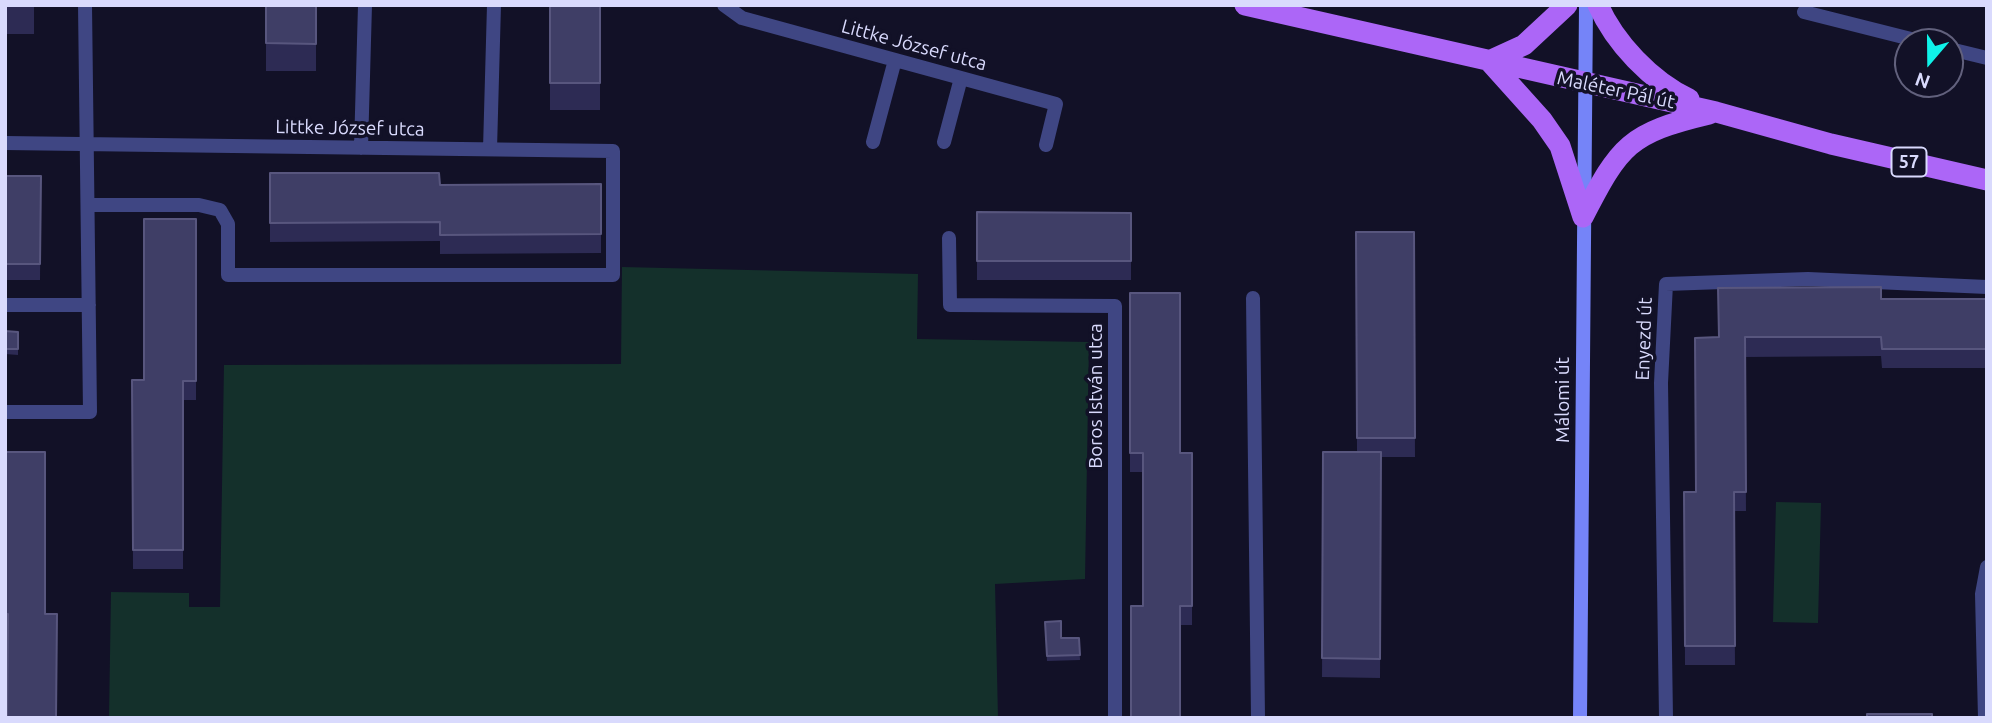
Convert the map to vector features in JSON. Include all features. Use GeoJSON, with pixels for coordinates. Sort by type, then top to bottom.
{"type":"FeatureCollection","features":[{"type":"Feature","properties":{"kind":"main road","name":"Maléter Pál út"},"geometry":{"type":"LineString","coordinates":[[1245,5],[1716,112],[1831,144],[1987,180]]}},
{"type":"Feature","properties":{"kind":"main road"},"geometry":{"type":"LineString","coordinates":[[1567,5],[1524,45],[1489,61],[1542,120],[1560,146],[1583,217]]}},
{"type":"Feature","properties":{"kind":"main road"},"geometry":{"type":"LineString","coordinates":[[1598,5],[1635,59],[1670,90],[1716,112]]}},
{"type":"Feature","properties":{"kind":"main road"},"geometry":{"type":"LineString","coordinates":[[1583,217],[1616,157],[1628,144],[1664,124],[1716,112]]}},
{"type":"Feature","properties":{"kind":"street"},"geometry":{"type":"LineString","coordinates":[[5,412],[90,412],[85,5]]}},
{"type":"Feature","properties":{"kind":"street"},"geometry":{"type":"LineString","coordinates":[[361,148],[365,5]]}},
{"type":"Feature","properties":{"kind":"street"},"geometry":{"type":"LineString","coordinates":[[490,149],[494,5]]}},
{"type":"Feature","properties":{"kind":"street","name":"Littke József utca"},"geometry":{"type":"LineString","coordinates":[[724,5],[895,60],[1056,104],[1046,145]]}},
{"type":"Feature","properties":{"kind":"street","name":"Málomi út"},"geometry":{"type":"LineString","coordinates":[[1580,718],[1586,5]]}},
{"type":"Feature","properties":{"kind":"street"},"geometry":{"type":"LineString","coordinates":[[1804,12],[1894,35]]}},
{"type":"Feature","properties":{"kind":"street"},"geometry":{"type":"LineString","coordinates":[[1964,52],[1987,58]]}},
{"type":"Feature","properties":{"kind":"street"},"geometry":{"type":"LineString","coordinates":[[873,142],[895,60]]}},
{"type":"Feature","properties":{"kind":"street"},"geometry":{"type":"LineString","coordinates":[[944,142],[961,78]]}},
{"type":"Feature","properties":{"kind":"street","name":"Littke József utca"},"geometry":{"type":"LineString","coordinates":[[5,143],[613,150],[613,275],[228,275],[228,224],[220,210],[199,205],[88,205]]}},
{"type":"Feature","properties":{"kind":"street","name":"Boros István utca"},"geometry":{"type":"LineString","coordinates":[[949,238],[950,305],[1115,306],[1115,718]]}},
{"type":"Feature","properties":{"kind":"street","name":"Enyezd út"},"geometry":{"type":"LineString","coordinates":[[1665,718],[1661,383],[1666,284],[1808,279],[1987,286]]}},
{"type":"Feature","properties":{"kind":"street"},"geometry":{"type":"LineString","coordinates":[[1253,298],[1258,718]]}},
{"type":"Feature","properties":{"kind":"street"},"geometry":{"type":"LineString","coordinates":[[5,305],[89,305]]}},
{"type":"Feature","properties":{"kind":"street"},"geometry":{"type":"LineString","coordinates":[[1985,718],[1982,594],[1987,567]]}},
{"type":"Feature","properties":{"kind":"green space"},"geometry":{"type":"Polygon","coordinates":[[[622,267],[918,274],[917,339],[1089,342],[1085,579],[995,584],[998,718],[109,718],[111,592],[189,593],[189,607],[220,607],[224,365],[621,364],[622,267]]]}},
{"type":"Feature","properties":{"kind":"green space"},"geometry":{"type":"Polygon","coordinates":[[[1776,502],[1821,503],[1818,623],[1773,622],[1776,502]]]}},
{"type":"Feature","properties":{"kind":"building"},"geometry":{"type":"Polygon","coordinates":[[[266,5],[316,5],[316,44],[266,43],[266,5]]]}},
{"type":"Feature","properties":{"kind":"building"},"geometry":{"type":"Polygon","coordinates":[[[550,5],[600,5],[600,83],[550,83],[550,5]]]}},
{"type":"Feature","properties":{"kind":"building"},"geometry":{"type":"Polygon","coordinates":[[[270,173],[439,173],[440,185],[601,184],[601,234],[440,235],[440,222],[270,223],[270,173]]]}},
{"type":"Feature","properties":{"kind":"building"},"geometry":{"type":"Polygon","coordinates":[[[5,176],[41,176],[40,264],[5,264],[5,176]]]}},
{"type":"Feature","properties":{"kind":"building"},"geometry":{"type":"Polygon","coordinates":[[[977,212],[1131,213],[1131,261],[977,261],[977,212]]]}},
{"type":"Feature","properties":{"kind":"building"},"geometry":{"type":"Polygon","coordinates":[[[144,219],[196,219],[196,381],[183,381],[183,550],[133,550],[132,380],[144,380],[144,219]]]}},
{"type":"Feature","properties":{"kind":"building"},"geometry":{"type":"Polygon","coordinates":[[[1356,232],[1414,232],[1415,438],[1357,438],[1356,232]]]}},
{"type":"Feature","properties":{"kind":"building"},"geometry":{"type":"Polygon","coordinates":[[[1881,287],[1881,299],[1987,299],[1987,349],[1882,349],[1881,337],[1745,337],[1746,492],[1734,492],[1735,646],[1685,646],[1684,492],[1696,492],[1695,338],[1719,337],[1718,288],[1881,287]]]}},
{"type":"Feature","properties":{"kind":"building"},"geometry":{"type":"Polygon","coordinates":[[[1130,293],[1180,293],[1180,453],[1192,453],[1192,606],[1180,606],[1180,718],[1131,718],[1131,606],[1143,606],[1143,453],[1130,453],[1130,293]]]}},
{"type":"Feature","properties":{"kind":"building"},"geometry":{"type":"Polygon","coordinates":[[[5,331],[18,332],[18,349],[5,349],[5,331]]]}},
{"type":"Feature","properties":{"kind":"building"},"geometry":{"type":"Polygon","coordinates":[[[5,452],[45,452],[45,614],[57,614],[56,718],[7,718],[5,452]]]}},
{"type":"Feature","properties":{"kind":"building"},"geometry":{"type":"Polygon","coordinates":[[[1323,452],[1381,452],[1380,659],[1322,658],[1323,452]]]}},
{"type":"Feature","properties":{"kind":"building"},"geometry":{"type":"Polygon","coordinates":[[[1061,621],[1061,638],[1079,638],[1080,655],[1047,656],[1045,622],[1061,621]]]}},
{"type":"Feature","properties":{"kind":"building"},"geometry":{"type":"Polygon","coordinates":[[[1867,714],[1932,714],[1932,718],[1867,718],[1867,714]]]}}]}
